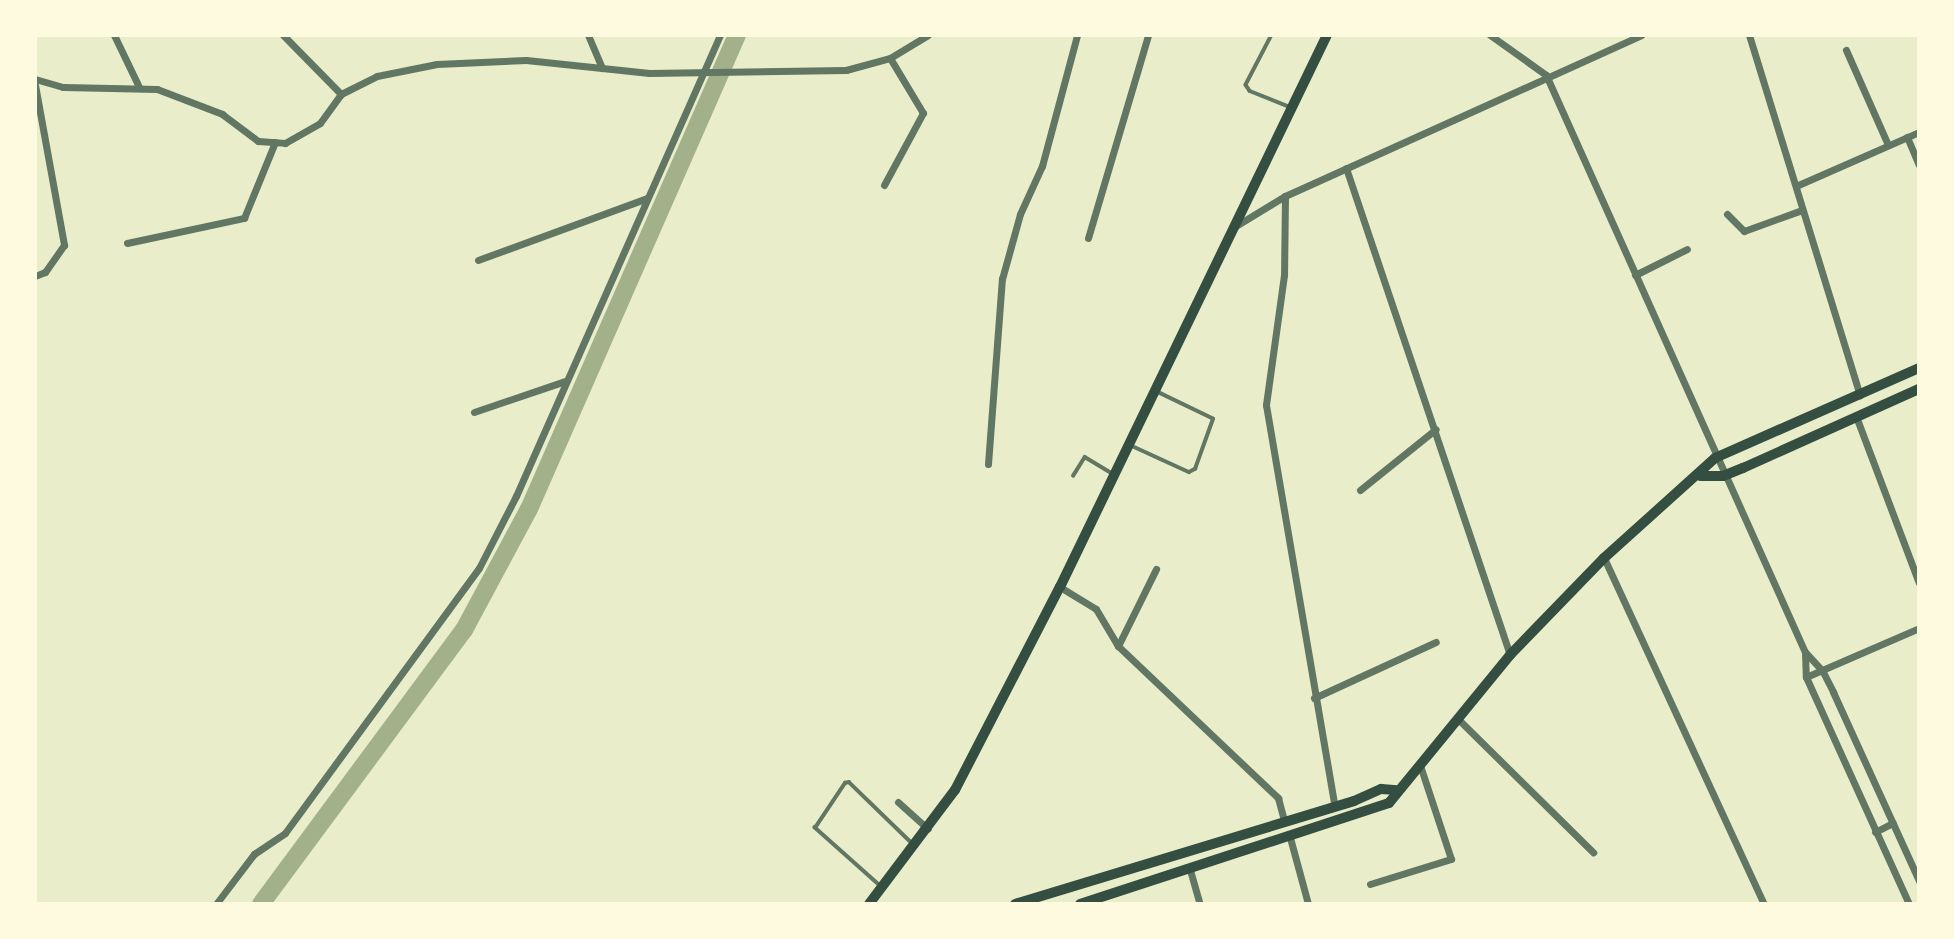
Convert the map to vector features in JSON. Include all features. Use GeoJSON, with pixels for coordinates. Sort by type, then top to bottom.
{"type":"FeatureCollection","features":[{"type":"Feature","properties":{"kind":"main road"},"geometry":{"type":"LineString","coordinates":[[869,904],[955,790],[1060,587],[1327,35]]}},
{"type":"Feature","properties":{"kind":"main road"},"geometry":{"type":"LineString","coordinates":[[1080,904],[1190,870],[1289,834],[1369,812],[1389,803],[1510,655],[1604,558],[1700,476],[1715,458],[1919,368]]}},
{"type":"Feature","properties":{"kind":"main road"},"geometry":{"type":"LineString","coordinates":[[1700,476],[1723,476],[1857,419],[1919,389]]}},
{"type":"Feature","properties":{"kind":"main road"},"geometry":{"type":"LineString","coordinates":[[1015,904],[1284,820],[1335,807],[1381,789],[1397,790]]}},
{"type":"Feature","properties":{"kind":"street"},"geometry":{"type":"LineString","coordinates":[[114,35],[139,87]]}},
{"type":"Feature","properties":{"kind":"street"},"geometry":{"type":"LineString","coordinates":[[283,35],[341,94]]}},
{"type":"Feature","properties":{"kind":"street"},"geometry":{"type":"LineString","coordinates":[[588,35],[602,68]]}},
{"type":"Feature","properties":{"kind":"street"},"geometry":{"type":"LineString","coordinates":[[216,904],[254,854],[293,823],[479,568],[516,496],[720,35]]}},
{"type":"Feature","properties":{"kind":"street"},"geometry":{"type":"LineString","coordinates":[[35,79],[63,87],[157,89],[222,114],[258,141],[285,143],[320,123],[341,94],[376,76],[437,64],[526,60],[649,73],[706,70],[846,70],[890,58],[928,35]]}},
{"type":"Feature","properties":{"kind":"street"},"geometry":{"type":"LineString","coordinates":[[988,464],[1002,278],[1020,214],[1042,166],[1077,35]]}},
{"type":"Feature","properties":{"kind":"street"},"geometry":{"type":"LineString","coordinates":[[1088,238],[1148,35]]}},
{"type":"Feature","properties":{"kind":"street"},"geometry":{"type":"LineString","coordinates":[[1490,35],[1546,75],[1723,476],[1805,652],[1822,670],[1919,881]]}},
{"type":"Feature","properties":{"kind":"street"},"geometry":{"type":"LineString","coordinates":[[1231,229],[1284,196],[1546,75],[1641,35]]}},
{"type":"Feature","properties":{"kind":"street"},"geometry":{"type":"LineString","coordinates":[[1749,35],[1860,395]]}},
{"type":"Feature","properties":{"kind":"street"},"geometry":{"type":"LineString","coordinates":[[1846,50],[1888,145]]}},
{"type":"Feature","properties":{"kind":"street"},"geometry":{"type":"LineString","coordinates":[[884,185],[923,113],[890,58]]}},
{"type":"Feature","properties":{"kind":"street"},"geometry":{"type":"LineString","coordinates":[[35,85],[64,245],[45,272],[35,276]]}},
{"type":"Feature","properties":{"kind":"street"},"geometry":{"type":"LineString","coordinates":[[1796,186],[1919,132]]}},
{"type":"Feature","properties":{"kind":"street"},"geometry":{"type":"LineString","coordinates":[[1907,137],[1919,165]]}},
{"type":"Feature","properties":{"kind":"street"},"geometry":{"type":"LineString","coordinates":[[127,243],[244,218],[275,142]]}},
{"type":"Feature","properties":{"kind":"street"},"geometry":{"type":"LineString","coordinates":[[1346,167],[1510,655]]}},
{"type":"Feature","properties":{"kind":"street"},"geometry":{"type":"LineString","coordinates":[[1284,196],[1284,275],[1266,405],[1314,698],[1335,807]]}},
{"type":"Feature","properties":{"kind":"street"},"geometry":{"type":"LineString","coordinates":[[478,260],[647,198]]}},
{"type":"Feature","properties":{"kind":"street"},"geometry":{"type":"LineString","coordinates":[[1727,214],[1744,231],[1802,210]]}},
{"type":"Feature","properties":{"kind":"street"},"geometry":{"type":"LineString","coordinates":[[1635,275],[1686,249]]}},
{"type":"Feature","properties":{"kind":"street"},"geometry":{"type":"LineString","coordinates":[[474,412],[565,381]]}},
{"type":"Feature","properties":{"kind":"street"},"geometry":{"type":"LineString","coordinates":[[1857,419],[1919,583]]}},
{"type":"Feature","properties":{"kind":"street"},"geometry":{"type":"LineString","coordinates":[[1360,490],[1436,429]]}},
{"type":"Feature","properties":{"kind":"street"},"geometry":{"type":"LineString","coordinates":[[1604,558],[1765,904]]}},
{"type":"Feature","properties":{"kind":"street"},"geometry":{"type":"LineString","coordinates":[[1118,646],[1156,569]]}},
{"type":"Feature","properties":{"kind":"street"},"geometry":{"type":"LineString","coordinates":[[1060,587],[1096,609],[1118,646],[1278,798],[1284,820]]}},
{"type":"Feature","properties":{"kind":"street"},"geometry":{"type":"LineString","coordinates":[[1805,677],[1919,628]]}},
{"type":"Feature","properties":{"kind":"street"},"geometry":{"type":"LineString","coordinates":[[1314,698],[1436,642]]}},
{"type":"Feature","properties":{"kind":"street"},"geometry":{"type":"LineString","coordinates":[[1805,652],[1805,677],[1909,904]]}},
{"type":"Feature","properties":{"kind":"street"},"geometry":{"type":"LineString","coordinates":[[1458,719],[1593,852]]}},
{"type":"Feature","properties":{"kind":"street"},"geometry":{"type":"LineString","coordinates":[[1370,884],[1451,859],[1420,765]]}},
{"type":"Feature","properties":{"kind":"street"},"geometry":{"type":"LineString","coordinates":[[898,802],[928,829]]}},
{"type":"Feature","properties":{"kind":"street"},"geometry":{"type":"LineString","coordinates":[[1875,832],[1893,823]]}},
{"type":"Feature","properties":{"kind":"street"},"geometry":{"type":"LineString","coordinates":[[1289,834],[1308,904]]}},
{"type":"Feature","properties":{"kind":"street"},"geometry":{"type":"LineString","coordinates":[[1190,870],[1200,904]]}},
{"type":"Feature","properties":{"kind":"lane"},"geometry":{"type":"LineString","coordinates":[[1272,35],[1246,85],[1250,91],[1291,108]]}},
{"type":"Feature","properties":{"kind":"lane"},"geometry":{"type":"LineString","coordinates":[[1128,444],[1189,472],[1195,469],[1213,419],[1153,390]]}},
{"type":"Feature","properties":{"kind":"lane"},"geometry":{"type":"LineString","coordinates":[[1073,476],[1086,457],[1114,475]]}},
{"type":"Feature","properties":{"kind":"lane"},"geometry":{"type":"LineString","coordinates":[[882,888],[815,828],[845,783],[915,845]]}},
{"type":"Feature","properties":{"kind":"waterway"},"geometry":{"type":"LineString","coordinates":[[261,904],[464,630],[529,509],[737,35]]}}]}
